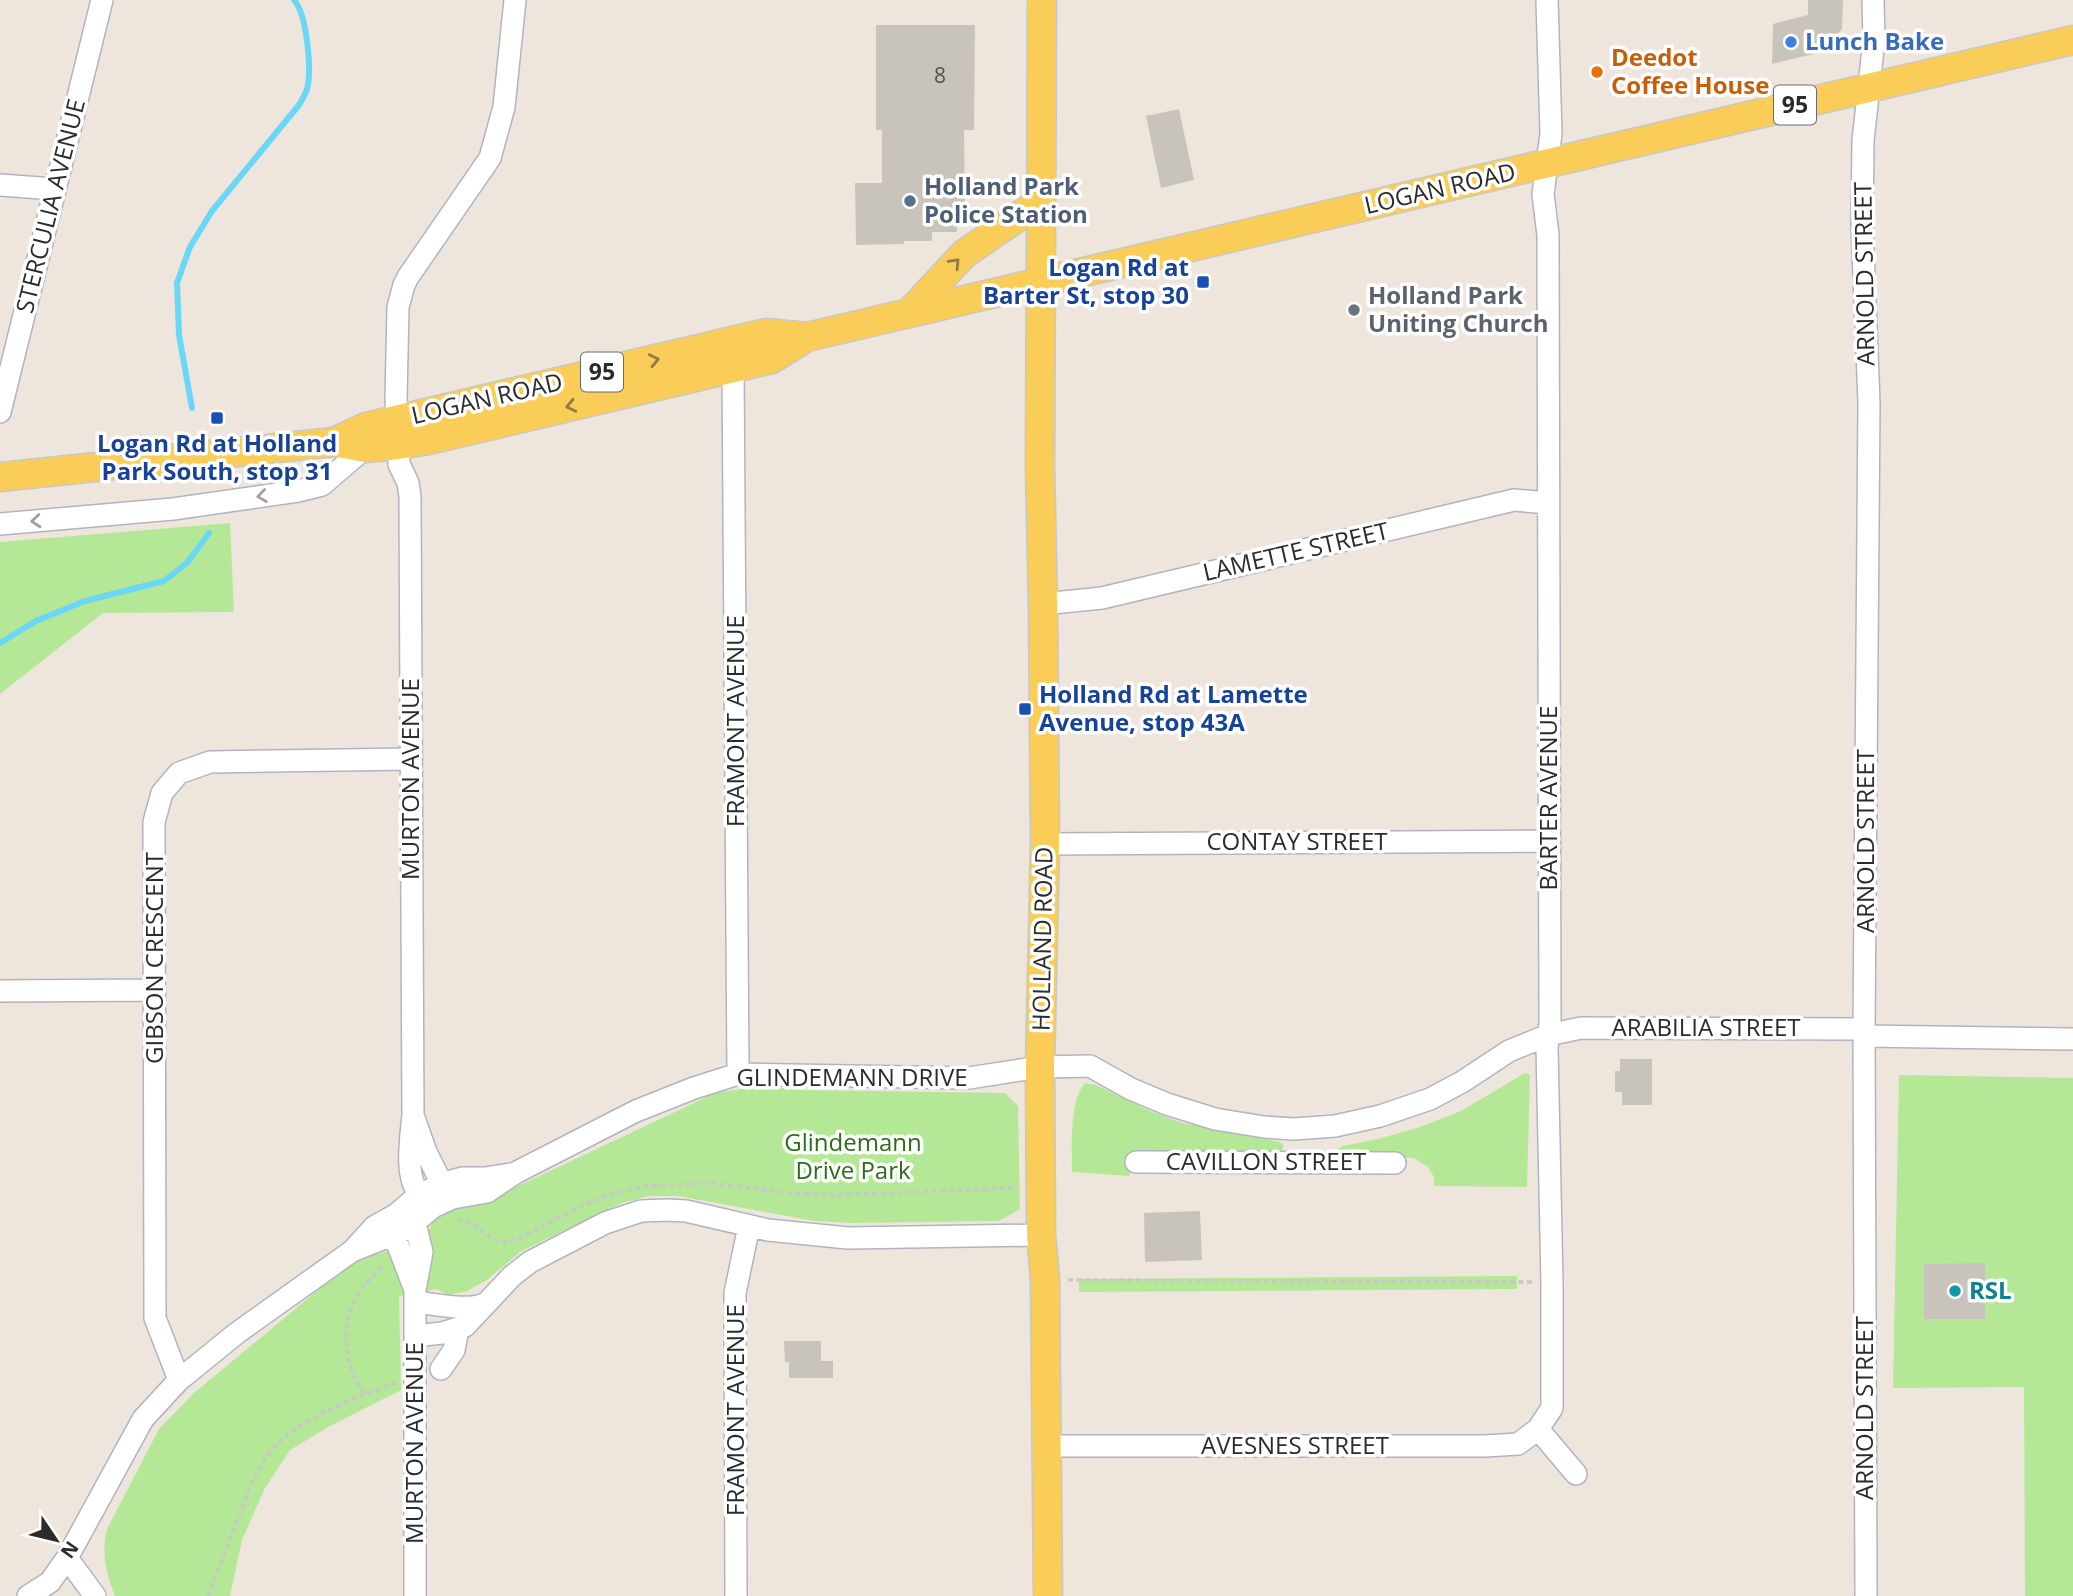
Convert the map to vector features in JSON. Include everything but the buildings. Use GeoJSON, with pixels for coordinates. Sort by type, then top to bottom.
{"type":"FeatureCollection","features":[{"type":"Feature","properties":{"kind":"main road","name":"HOLLAND ROAD"},"geometry":{"type":"LineString","coordinates":[[1042,0],[1040,480],[1045,844],[1040,1067],[1048,1596]]}},
{"type":"Feature","properties":{"kind":"main road","name":"LOGAN ROAD"},"geometry":{"type":"LineString","coordinates":[[0,477],[334,442],[365,448],[397,433],[766,333],[807,337],[2073,40]]}},
{"type":"Feature","properties":{"kind":"main road"},"geometry":{"type":"LineString","coordinates":[[909,313],[964,254],[1041,201]]}},
{"type":"Feature","properties":{"kind":"main road","name":"LOGAN ROAD"},"geometry":{"type":"LineString","coordinates":[[334,442],[366,427],[397,433],[733,368],[772,359],[807,337]]}},
{"type":"Feature","properties":{"kind":"street","name":"STERCULIA AVENUE"},"geometry":{"type":"LineString","coordinates":[[0,412],[102,0]]}},
{"type":"Feature","properties":{"kind":"street","name":"MURTON AVENUE"},"geometry":{"type":"LineString","coordinates":[[433,1195],[412,1177],[409,1164],[413,1115],[410,496],[399,464],[397,433],[398,307],[408,277],[490,158],[505,107],[515,0]]}},
{"type":"Feature","properties":{"kind":"street","name":"BARTER AVENUE"},"geometry":{"type":"LineString","coordinates":[[1538,1429],[1552,1408],[1547,1056],[1550,1022],[1548,235],[1543,194],[1551,134],[1547,0]]}},
{"type":"Feature","properties":{"kind":"street","name":"ARNOLD STREET"},"geometry":{"type":"LineString","coordinates":[[1866,1596],[1864,1032],[1869,402],[1863,141],[1874,40],[1873,0]]}},
{"type":"Feature","properties":{"kind":"street"},"geometry":{"type":"LineString","coordinates":[[0,186],[55,189]]}},
{"type":"Feature","properties":{"kind":"street","name":"FRAMONT AVENUE"},"geometry":{"type":"LineString","coordinates":[[733,368],[738,1074]]}},
{"type":"Feature","properties":{"kind":"street"},"geometry":{"type":"LineString","coordinates":[[0,524],[173,509],[298,491],[321,485],[365,448]]}},
{"type":"Feature","properties":{"kind":"street","name":"LAMETTE STREET"},"geometry":{"type":"LineString","coordinates":[[1043,604],[1102,598],[1514,500],[1548,503]]}},
{"type":"Feature","properties":{"kind":"street","name":"GIBSON CRESCENT"},"geometry":{"type":"LineString","coordinates":[[179,1380],[155,1318],[154,822],[162,793],[179,773],[209,762],[411,759]]}},
{"type":"Feature","properties":{"kind":"street","name":"CONTAY STREET"},"geometry":{"type":"LineString","coordinates":[[1045,844],[1549,841]]}},
{"type":"Feature","properties":{"kind":"street"},"geometry":{"type":"LineString","coordinates":[[0,991],[155,990]]}},
{"type":"Feature","properties":{"kind":"street","name":"ARABILIA STREET"},"geometry":{"type":"LineString","coordinates":[[1548,1035],[1581,1028],[1864,1032],[2073,1039]]}},
{"type":"Feature","properties":{"kind":"street","name":"CAVILLON STREET"},"geometry":{"type":"LineString","coordinates":[[1040,1067],[1090,1066],[1143,1094],[1215,1119],[1264,1127],[1302,1129],[1335,1126],[1380,1116],[1430,1099],[1462,1083],[1508,1051],[1548,1035]]}},
{"type":"Feature","properties":{"kind":"street","name":"GLINDEMANN DRIVE"},"geometry":{"type":"LineString","coordinates":[[433,1195],[462,1178],[485,1178],[515,1173],[636,1111],[738,1074],[969,1078],[1040,1067]]}},
{"type":"Feature","properties":{"kind":"street"},"geometry":{"type":"LineString","coordinates":[[1302,1129],[1304,1162]]}},
{"type":"Feature","properties":{"kind":"street","name":"CAVILLON STREET"},"geometry":{"type":"LineString","coordinates":[[1136,1162],[1395,1163]]}},
{"type":"Feature","properties":{"kind":"street"},"geometry":{"type":"LineString","coordinates":[[352,1251],[394,1235],[407,1218],[433,1195]]}},
{"type":"Feature","properties":{"kind":"street"},"geometry":{"type":"LineString","coordinates":[[415,1336],[465,1326],[512,1276],[530,1262],[616,1218],[641,1211],[677,1210],[768,1230],[848,1238],[1041,1235]]}},
{"type":"Feature","properties":{"kind":"street"},"geometry":{"type":"LineString","coordinates":[[28,1596],[50,1582],[67,1558],[143,1419],[179,1380],[237,1334],[352,1251],[374,1227],[407,1218]]}},
{"type":"Feature","properties":{"kind":"street","name":"MURTON AVENUE"},"geometry":{"type":"LineString","coordinates":[[407,1218],[422,1252],[415,1296],[415,1596]]}},
{"type":"Feature","properties":{"kind":"street","name":"FRAMONT AVENUE"},"geometry":{"type":"LineString","coordinates":[[736,1596],[735,1293],[749,1226]]}},
{"type":"Feature","properties":{"kind":"street","name":"MURTON AVENUE"},"geometry":{"type":"LineString","coordinates":[[394,1235],[415,1296]]}},
{"type":"Feature","properties":{"kind":"street"},"geometry":{"type":"LineString","coordinates":[[415,1296],[469,1307],[478,1307],[488,1302]]}},
{"type":"Feature","properties":{"kind":"street"},"geometry":{"type":"LineString","coordinates":[[441,1369],[454,1350],[458,1329]]}},
{"type":"Feature","properties":{"kind":"street"},"geometry":{"type":"LineString","coordinates":[[1538,1429],[1576,1474]]}},
{"type":"Feature","properties":{"kind":"street","name":"AVESNES STREET"},"geometry":{"type":"LineString","coordinates":[[1047,1446],[1485,1446],[1518,1444],[1538,1429]]}},
{"type":"Feature","properties":{"kind":"street"},"geometry":{"type":"LineString","coordinates":[[67,1558],[95,1596]]}},
{"type":"Feature","properties":{"kind":"path"},"geometry":{"type":"LineString","coordinates":[[365,1393],[356,1382],[349,1362],[349,1317],[365,1284],[388,1263]]}},
{"type":"Feature","properties":{"kind":"path"},"geometry":{"type":"LineString","coordinates":[[1045,1278],[1081,1282],[1552,1283]]}},
{"type":"Feature","properties":{"kind":"path"},"geometry":{"type":"LineString","coordinates":[[208,1596],[252,1482],[281,1439],[365,1393],[398,1382],[415,1381]]}},
{"type":"Feature","properties":{"kind":"green space"},"geometry":{"type":"Polygon","coordinates":[[[230,523],[234,612],[103,613],[0,694],[0,542],[230,523]]]}},
{"type":"Feature","properties":{"kind":"green space"},"geometry":{"type":"Polygon","coordinates":[[[1525,1073],[1530,1075],[1527,1187],[1434,1186],[1434,1177],[1428,1167],[1414,1158],[1330,1153],[1343,1146],[1420,1127],[1461,1111],[1525,1073]]]}},
{"type":"Feature","properties":{"kind":"green space"},"geometry":{"type":"Polygon","coordinates":[[[1899,1075],[2073,1078],[2073,1596],[2025,1596],[2024,1387],[1893,1388],[1899,1075]]]}},
{"type":"Feature","properties":{"kind":"green space"},"geometry":{"type":"Polygon","coordinates":[[[1085,1083],[1096,1085],[1182,1123],[1280,1142],[1283,1149],[1130,1151],[1130,1176],[1072,1172],[1074,1113],[1076,1101],[1085,1083]]]}},
{"type":"Feature","properties":{"kind":"green space","name":"Glindemann Drive Park"},"geometry":{"type":"Polygon","coordinates":[[[761,1086],[803,1090],[1005,1093],[1018,1106],[1020,1209],[999,1221],[851,1223],[814,1221],[678,1196],[649,1196],[622,1203],[520,1252],[487,1280],[467,1291],[449,1295],[436,1289],[399,1297],[401,1390],[290,1450],[265,1488],[242,1540],[230,1596],[115,1596],[105,1563],[107,1529],[159,1429],[194,1393],[354,1260],[368,1254],[382,1253],[429,1230],[439,1213],[499,1195],[715,1093],[761,1086]]]}},
{"type":"Feature","properties":{"kind":"green space"},"geometry":{"type":"Polygon","coordinates":[[[1517,1276],[1517,1289],[1079,1292],[1079,1279],[1517,1276]]]}},
{"type":"Feature","properties":{"kind":"waterway"},"geometry":{"type":"LineString","coordinates":[[192,408],[179,335],[177,283],[190,247],[212,211],[299,105],[307,89],[307,43],[302,17],[294,0]]}},
{"type":"Feature","properties":{"kind":"waterway"},"geometry":{"type":"LineString","coordinates":[[0,643],[36,621],[85,601],[164,581],[187,563],[209,533]]}},
{"type":"Feature","properties":{"kind":"place","name":"Lunch Bake"},"geometry":{"type":"Point","coordinates":[1791,42]}},
{"type":"Feature","properties":{"kind":"place","name":"Deedot Coffee House"},"geometry":{"type":"Point","coordinates":[1597,72]}},
{"type":"Feature","properties":{"kind":"place","name":"Holland Park Police Station"},"geometry":{"type":"Point","coordinates":[910,201]}},
{"type":"Feature","properties":{"kind":"place","name":"Logan Rd at Barter St, stop 30"},"geometry":{"type":"Point","coordinates":[1203,282]}},
{"type":"Feature","properties":{"kind":"place","name":"Holland Park Uniting Church"},"geometry":{"type":"Point","coordinates":[1354,310]}},
{"type":"Feature","properties":{"kind":"place","name":"Logan Rd at Holland Park South, stop 31"},"geometry":{"type":"Point","coordinates":[217,418]}},
{"type":"Feature","properties":{"kind":"place","name":"Holland Rd at Lamette Avenue, stop 43A"},"geometry":{"type":"Point","coordinates":[1025,709]}},
{"type":"Feature","properties":{"kind":"place","name":"RSL"},"geometry":{"type":"Point","coordinates":[1955,1291]}}]}
